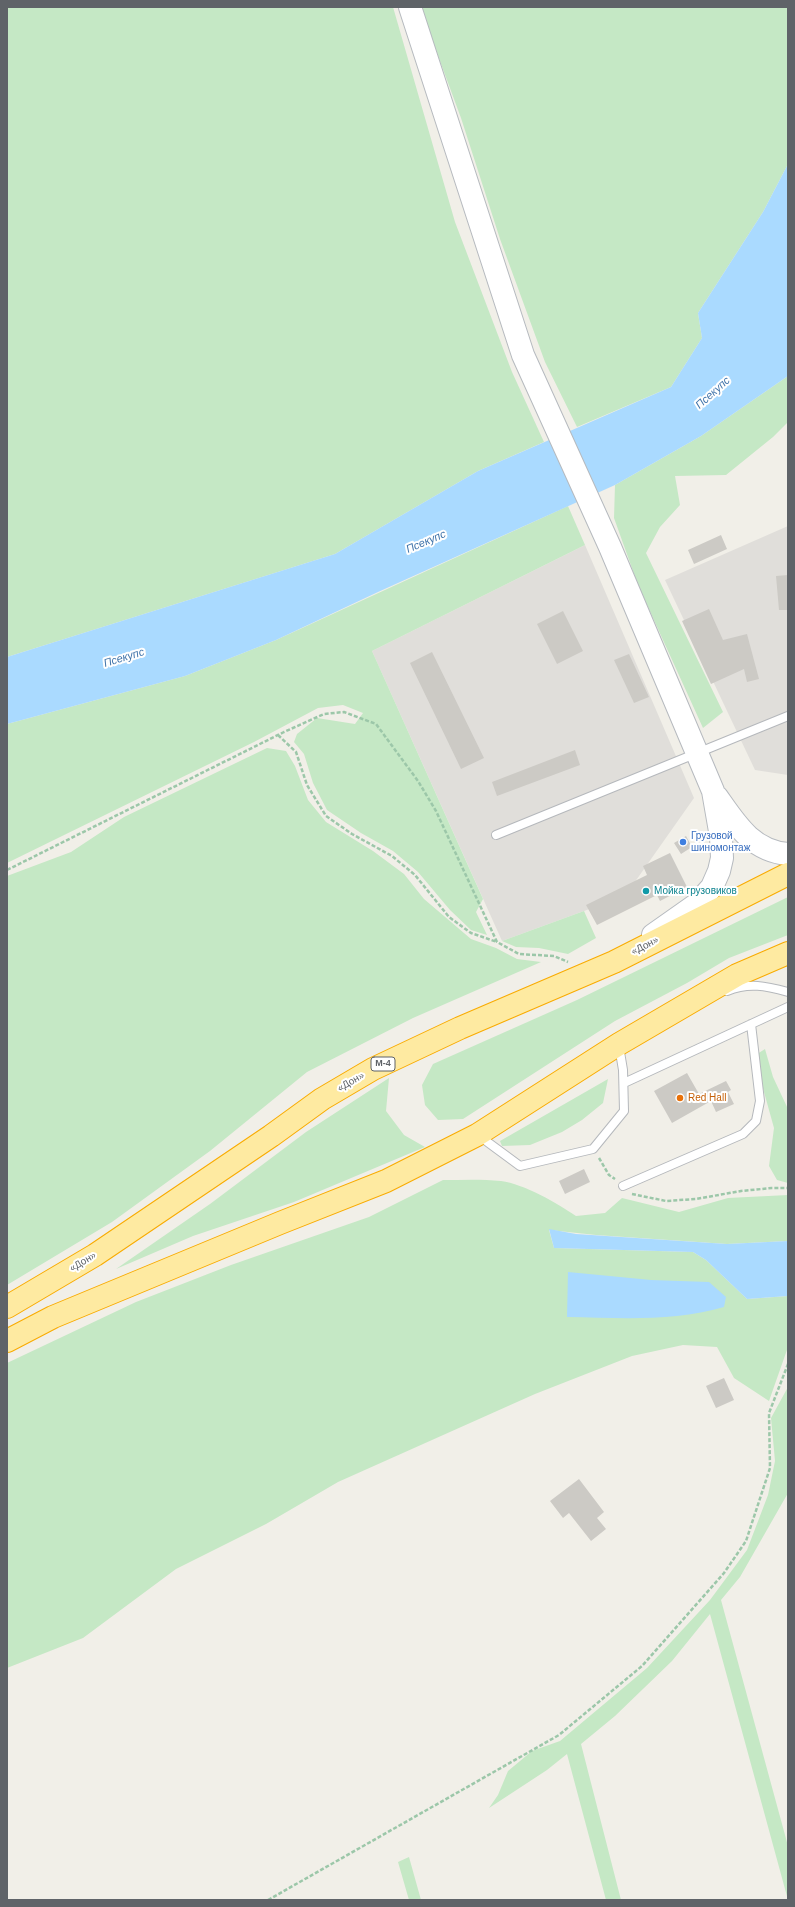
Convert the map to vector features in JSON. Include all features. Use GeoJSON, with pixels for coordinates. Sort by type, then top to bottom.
{"type":"FeatureCollection","features":[{"type":"Feature","properties":{"kind":"highway","name":"«Дон»"},"geometry":{"type":"LineString","coordinates":[[7,1307],[95,1255],[271,1136],[322,1099],[373,1069],[460,1028],[614,962],[788,874]]}},
{"type":"Feature","properties":{"kind":"highway"},"geometry":{"type":"LineString","coordinates":[[7,1341],[54,1317],[280,1223],[386,1181],[477,1135],[619,1044],[737,975],[788,953]]}},
{"type":"Feature","properties":{"kind":"main road"},"geometry":{"type":"LineString","coordinates":[[410,7],[523,355],[610,547],[713,791],[749,838],[770,850],[788,854]]}},
{"type":"Feature","properties":{"kind":"main road","name":"М-4"},"geometry":{"type":"LineString","coordinates":[[614,962],[698,904],[712,887],[719,871],[722,858],[719,817],[713,791]]}},
{"type":"Feature","properties":{"kind":"lane"},"geometry":{"type":"LineString","coordinates":[[496,835],[788,716]]}},
{"type":"Feature","properties":{"kind":"lane"},"geometry":{"type":"LineString","coordinates":[[659,1021],[730,990],[747,985],[760,985],[788,992]]}},
{"type":"Feature","properties":{"kind":"lane"},"geometry":{"type":"LineString","coordinates":[[624,1083],[788,1007]]}},
{"type":"Feature","properties":{"kind":"lane"},"geometry":{"type":"LineString","coordinates":[[623,1186],[743,1134],[756,1121],[760,1101],[751,1024]]}},
{"type":"Feature","properties":{"kind":"lane"},"geometry":{"type":"LineString","coordinates":[[477,1135],[520,1166],[593,1149],[624,1111],[624,1083],[619,1044]]}},
{"type":"Feature","properties":{"kind":"path"},"geometry":{"type":"LineString","coordinates":[[7,870],[278,735],[324,714],[344,712],[376,724],[418,781],[436,811],[497,942]]}},
{"type":"Feature","properties":{"kind":"path"},"geometry":{"type":"LineString","coordinates":[[278,735],[296,752],[307,785],[326,816],[352,834],[392,856],[415,875],[449,917],[471,933],[497,942],[519,954],[554,956],[590,972]]}},
{"type":"Feature","properties":{"kind":"path"},"geometry":{"type":"LineString","coordinates":[[593,1149],[609,1175],[632,1194],[666,1201],[696,1199],[741,1191],[788,1188]]}},
{"type":"Feature","properties":{"kind":"path"},"geometry":{"type":"LineString","coordinates":[[268,1900],[559,1735],[642,1666],[724,1574],[746,1541],[770,1468],[769,1413],[788,1364]]}},
{"type":"Feature","properties":{"kind":"shaded area"},"geometry":{"type":"Polygon","coordinates":[[[788,526],[788,775],[755,770],[665,580],[788,526]]]}},
{"type":"Feature","properties":{"kind":"shaded area"},"geometry":{"type":"Polygon","coordinates":[[[585,545],[694,798],[625,896],[502,941],[372,651],[585,545]]]}},
{"type":"Feature","properties":{"kind":"green space"},"geometry":{"type":"Polygon","coordinates":[[[7,7],[393,7],[455,222],[512,372],[544,442],[478,471],[335,554],[7,657],[7,7]]]}},
{"type":"Feature","properties":{"kind":"green space"},"geometry":{"type":"Polygon","coordinates":[[[420,7],[788,7],[788,164],[763,212],[698,313],[702,338],[671,387],[577,427],[545,362],[500,239],[461,118],[420,7]]]}},
{"type":"Feature","properties":{"kind":"green space"},"geometry":{"type":"Polygon","coordinates":[[[788,376],[788,422],[773,437],[726,475],[675,476],[680,505],[660,527],[646,553],[723,712],[703,728],[638,585],[614,518],[615,485],[701,436],[788,376]]]}},
{"type":"Feature","properties":{"kind":"green space"},"geometry":{"type":"Polygon","coordinates":[[[568,506],[585,545],[372,651],[483,899],[476,912],[487,935],[471,930],[450,910],[418,872],[393,851],[361,833],[327,810],[313,783],[304,754],[294,742],[297,734],[317,718],[355,724],[363,713],[343,705],[318,708],[254,742],[7,863],[7,724],[185,676],[276,640],[568,506]]]}},
{"type":"Feature","properties":{"kind":"green space"},"geometry":{"type":"Polygon","coordinates":[[[267,748],[286,751],[295,766],[308,800],[326,822],[373,851],[404,874],[424,899],[471,939],[496,948],[517,959],[541,962],[413,1018],[307,1072],[210,1151],[112,1222],[7,1285],[7,876],[71,852],[124,817],[267,748]]]}},
{"type":"Feature","properties":{"kind":"green space"},"geometry":{"type":"Polygon","coordinates":[[[788,897],[788,935],[729,958],[687,983],[615,1021],[463,1119],[438,1120],[425,1105],[422,1085],[433,1064],[577,1000],[788,897]]]}},
{"type":"Feature","properties":{"kind":"green space"},"geometry":{"type":"Polygon","coordinates":[[[584,911],[596,938],[568,954],[539,948],[516,947],[502,941],[584,911]]]}},
{"type":"Feature","properties":{"kind":"green space"},"geometry":{"type":"Polygon","coordinates":[[[765,1049],[773,1077],[788,1109],[788,1183],[777,1180],[769,1166],[774,1128],[754,1056],[765,1049]]]}},
{"type":"Feature","properties":{"kind":"green space"},"geometry":{"type":"Polygon","coordinates":[[[389,1078],[386,1111],[404,1135],[425,1147],[294,1202],[193,1236],[116,1269],[210,1204],[306,1132],[389,1078]]]}},
{"type":"Feature","properties":{"kind":"green space"},"geometry":{"type":"Polygon","coordinates":[[[608,1079],[603,1103],[582,1120],[562,1132],[530,1145],[502,1146],[500,1141],[608,1079]]]}},
{"type":"Feature","properties":{"kind":"green space"},"geometry":{"type":"Polygon","coordinates":[[[443,1180],[487,1180],[510,1183],[530,1190],[560,1205],[576,1216],[605,1213],[622,1198],[679,1212],[728,1198],[788,1195],[788,1241],[727,1244],[596,1235],[549,1230],[554,1248],[693,1252],[706,1260],[747,1299],[788,1296],[788,1347],[769,1401],[734,1378],[717,1347],[683,1345],[632,1356],[535,1394],[338,1482],[266,1524],[176,1569],[83,1638],[7,1668],[7,1363],[136,1302],[231,1265],[369,1217],[443,1180]]]}},
{"type":"Feature","properties":{"kind":"green space"},"geometry":{"type":"Polygon","coordinates":[[[788,1387],[788,1493],[740,1577],[721,1600],[788,1846],[788,1900],[710,1614],[672,1661],[615,1716],[581,1744],[621,1900],[606,1900],[567,1754],[547,1770],[489,1808],[498,1795],[508,1771],[532,1751],[560,1741],[647,1668],[710,1600],[747,1550],[768,1495],[775,1461],[771,1418],[788,1387]]]}},
{"type":"Feature","properties":{"kind":"green space"},"geometry":{"type":"Polygon","coordinates":[[[409,1857],[421,1900],[409,1900],[398,1862],[409,1857]]]}},
{"type":"Feature","properties":{"kind":"water","name":"Псекупс"},"geometry":{"type":"Polygon","coordinates":[[[788,164],[788,376],[701,436],[615,485],[378,592],[276,640],[185,676],[7,724],[7,657],[335,554],[478,471],[671,387],[702,338],[698,313],[763,212],[788,164]]]}},
{"type":"Feature","properties":{"kind":"water"},"geometry":{"type":"Polygon","coordinates":[[[549,1229],[576,1234],[727,1244],[788,1241],[788,1296],[747,1299],[706,1260],[693,1252],[554,1248],[549,1229]]]}},
{"type":"Feature","properties":{"kind":"water"},"geometry":{"type":"Polygon","coordinates":[[[568,1272],[651,1280],[709,1282],[726,1297],[724,1307],[686,1315],[646,1318],[567,1317],[568,1272]]]}},
{"type":"Feature","properties":{"kind":"building"},"geometry":{"type":"Polygon","coordinates":[[[721,535],[727,549],[694,564],[688,550],[721,535]]]}},
{"type":"Feature","properties":{"kind":"building"},"geometry":{"type":"Polygon","coordinates":[[[788,575],[788,610],[779,610],[776,576],[788,575]]]}},
{"type":"Feature","properties":{"kind":"building"},"geometry":{"type":"Polygon","coordinates":[[[709,609],[723,640],[747,634],[759,679],[747,682],[744,669],[711,684],[682,621],[709,609]]]}},
{"type":"Feature","properties":{"kind":"building"},"geometry":{"type":"Polygon","coordinates":[[[563,611],[583,651],[557,664],[537,624],[563,611]]]}},
{"type":"Feature","properties":{"kind":"building"},"geometry":{"type":"Polygon","coordinates":[[[432,652],[484,758],[461,769],[410,663],[432,652]]]}},
{"type":"Feature","properties":{"kind":"building"},"geometry":{"type":"Polygon","coordinates":[[[629,654],[649,697],[634,703],[614,660],[629,654]]]}},
{"type":"Feature","properties":{"kind":"building"},"geometry":{"type":"Polygon","coordinates":[[[575,750],[580,765],[497,796],[492,782],[575,750]]]}},
{"type":"Feature","properties":{"kind":"building"},"geometry":{"type":"Polygon","coordinates":[[[686,836],[692,847],[681,854],[674,843],[686,836]]]}},
{"type":"Feature","properties":{"kind":"building","name":"Мойка грузовиков"},"geometry":{"type":"Polygon","coordinates":[[[670,853],[687,887],[660,901],[657,895],[597,925],[586,905],[647,875],[643,866],[670,853]]]}},
{"type":"Feature","properties":{"kind":"building","name":"Red Hall"},"geometry":{"type":"Polygon","coordinates":[[[687,1073],[699,1094],[726,1081],[731,1090],[728,1092],[734,1104],[716,1112],[711,1101],[672,1123],[654,1091],[687,1073]]]}},
{"type":"Feature","properties":{"kind":"building"},"geometry":{"type":"Polygon","coordinates":[[[584,1169],[590,1182],[565,1194],[559,1181],[584,1169]]]}},
{"type":"Feature","properties":{"kind":"building"},"geometry":{"type":"Polygon","coordinates":[[[724,1378],[734,1400],[716,1408],[706,1386],[724,1378]]]}},
{"type":"Feature","properties":{"kind":"building"},"geometry":{"type":"Polygon","coordinates":[[[579,1479],[604,1512],[597,1518],[606,1529],[591,1541],[569,1513],[563,1518],[550,1501],[579,1479]]]}},
{"type":"Feature","properties":{"kind":"place","name":"Грузовой шиномонтаж"},"geometry":{"type":"Point","coordinates":[683,842]}},
{"type":"Feature","properties":{"kind":"place","name":"Мойка грузовиков"},"geometry":{"type":"Point","coordinates":[646,891]}},
{"type":"Feature","properties":{"kind":"place","name":"Red Hall"},"geometry":{"type":"Point","coordinates":[680,1098]}}]}
